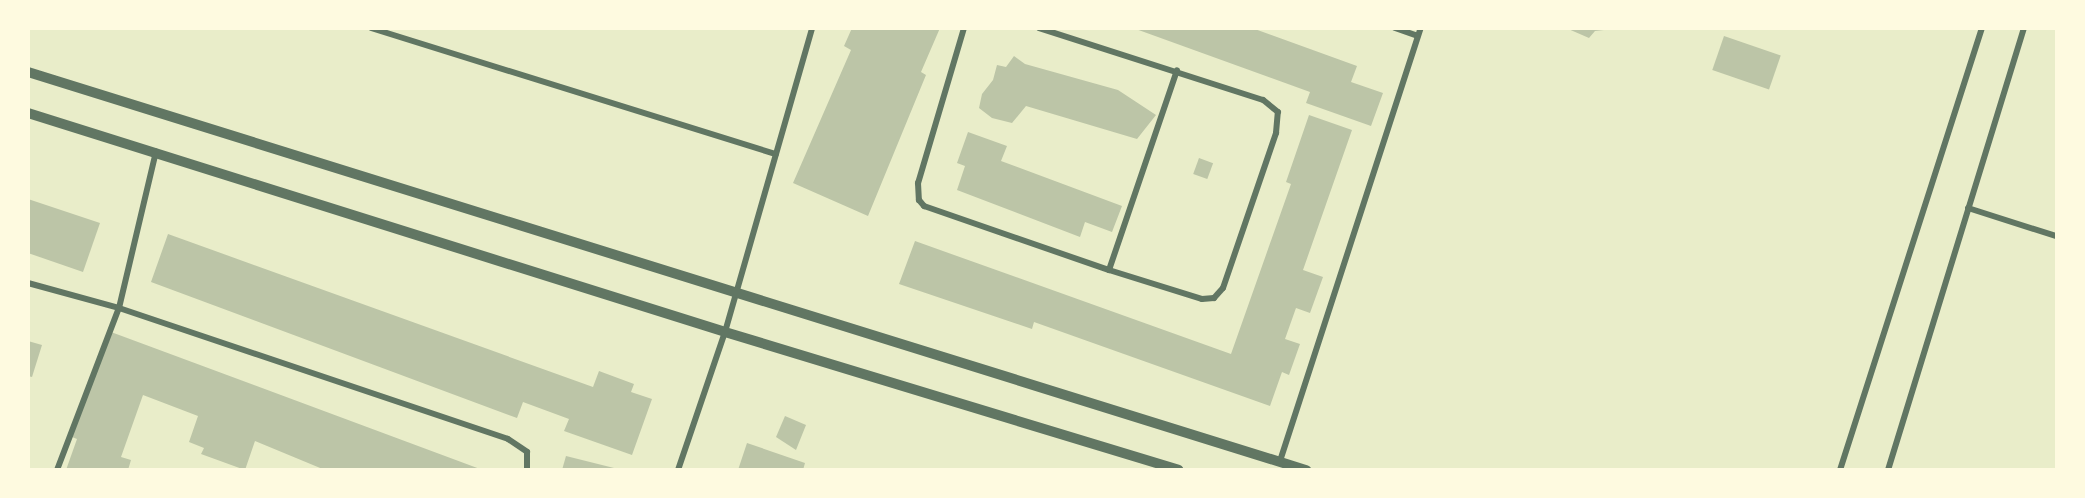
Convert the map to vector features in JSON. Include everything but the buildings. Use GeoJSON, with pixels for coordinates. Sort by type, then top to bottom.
{"type":"FeatureCollection","features":[{"type":"Feature","properties":{"kind":"street"},"geometry":{"type":"LineString","coordinates":[[371,28],[776,154]]}},
{"type":"Feature","properties":{"kind":"street"},"geometry":{"type":"LineString","coordinates":[[678,470],[725,332],[812,28]]}},
{"type":"Feature","properties":{"kind":"street"},"geometry":{"type":"LineString","coordinates":[[964,28],[918,183],[919,200],[931,210],[1109,270],[1202,299],[1220,294],[1279,122],[1271,105],[1177,70],[1039,28]]}},
{"type":"Feature","properties":{"kind":"street"},"geometry":{"type":"LineString","coordinates":[[1280,461],[1420,32],[1395,28]]}},
{"type":"Feature","properties":{"kind":"street"},"geometry":{"type":"LineString","coordinates":[[1840,470],[1982,28]]}},
{"type":"Feature","properties":{"kind":"street"},"geometry":{"type":"LineString","coordinates":[[1888,470],[2024,28]]}},
{"type":"Feature","properties":{"kind":"street"},"geometry":{"type":"LineString","coordinates":[[1109,270],[1177,70]]}},
{"type":"Feature","properties":{"kind":"street"},"geometry":{"type":"LineString","coordinates":[[28,72],[1306,470]]}},
{"type":"Feature","properties":{"kind":"street"},"geometry":{"type":"LineString","coordinates":[[28,113],[156,151],[725,332],[1178,470]]}},
{"type":"Feature","properties":{"kind":"street"},"geometry":{"type":"LineString","coordinates":[[57,470],[119,308],[156,151]]}},
{"type":"Feature","properties":{"kind":"street"},"geometry":{"type":"LineString","coordinates":[[1968,208],[2056,236]]}},
{"type":"Feature","properties":{"kind":"street"},"geometry":{"type":"LineString","coordinates":[[28,283],[119,308],[508,439],[526,452],[527,470]]}}]}
